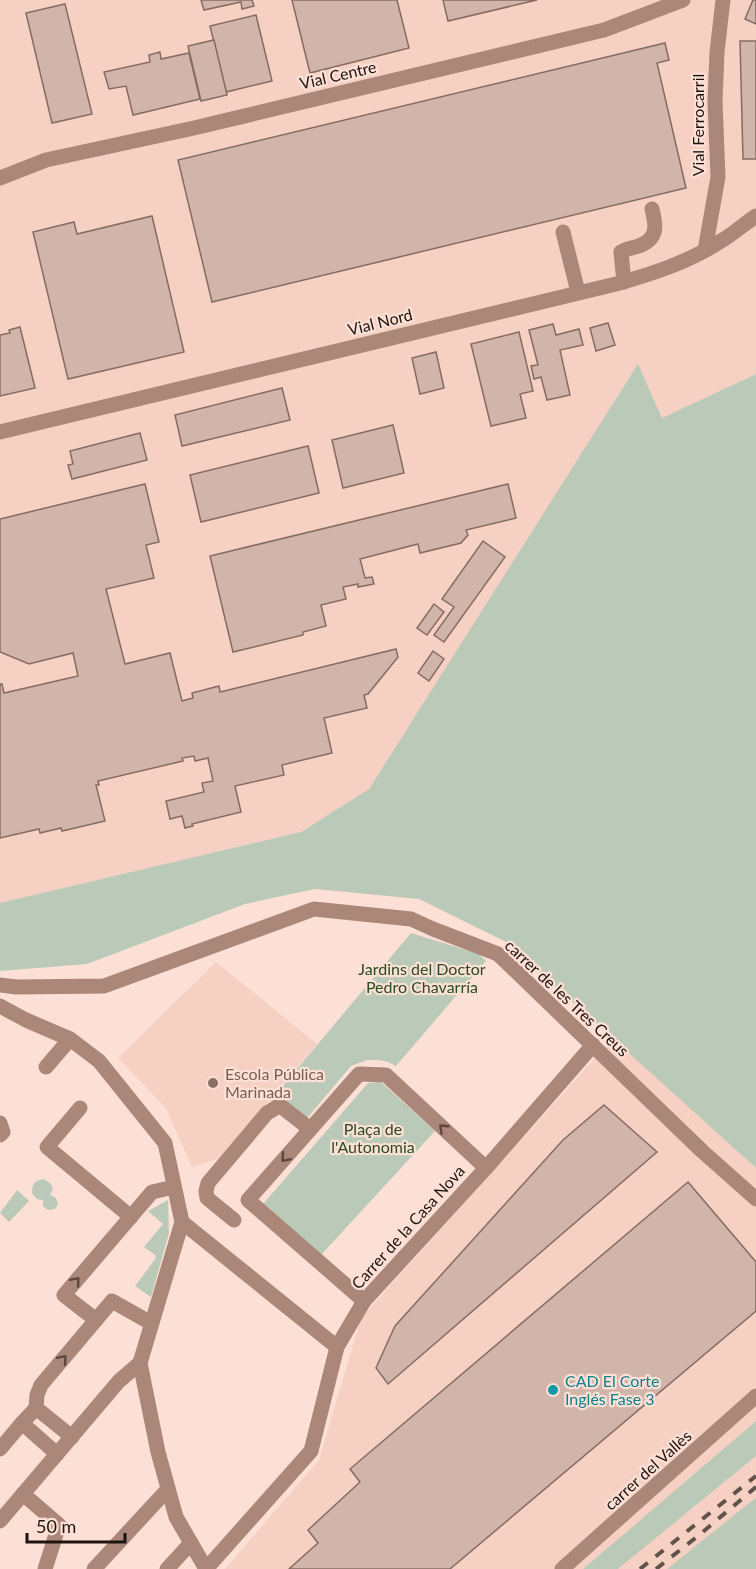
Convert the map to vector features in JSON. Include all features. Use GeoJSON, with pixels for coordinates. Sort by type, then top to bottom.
{"type":"FeatureCollection","features":[{"type":"Feature","properties":{"kind":"street","name":"Vial Centre"},"geometry":{"type":"LineString","coordinates":[[0,178],[46,160],[194,128],[604,30],[682,0]]}},
{"type":"Feature","properties":{"kind":"street","name":"Vial Ferrocarril"},"geometry":{"type":"LineString","coordinates":[[705,250],[718,177],[717,52],[723,0]]}},
{"type":"Feature","properties":{"kind":"street"},"geometry":{"type":"LineString","coordinates":[[624,282],[621,252],[642,245],[654,234],[656,225],[652,208]]}},
{"type":"Feature","properties":{"kind":"street","name":"Vial Nord"},"geometry":{"type":"LineString","coordinates":[[0,432],[624,282],[661,270],[705,250],[722,241],[756,216]]}},
{"type":"Feature","properties":{"kind":"street"},"geometry":{"type":"LineString","coordinates":[[563,232],[578,292]]}},
{"type":"Feature","properties":{"kind":"street","name":"carrer de les Tres Creus"},"geometry":{"type":"LineString","coordinates":[[0,985],[16,987],[104,986],[314,909],[411,919],[498,954],[702,1151],[756,1198]]}},
{"type":"Feature","properties":{"kind":"street"},"geometry":{"type":"LineString","coordinates":[[0,1006],[70,1039],[99,1061],[165,1143],[182,1222],[140,1363],[158,1452],[176,1517],[206,1569]]}},
{"type":"Feature","properties":{"kind":"street"},"geometry":{"type":"LineString","coordinates":[[46,1067],[70,1039]]}},
{"type":"Feature","properties":{"kind":"street","name":"Carrer de la Casa Nova"},"geometry":{"type":"LineString","coordinates":[[206,1569],[311,1451],[337,1347],[364,1301],[486,1168],[593,1046]]}},
{"type":"Feature","properties":{"kind":"street"},"geometry":{"type":"LineString","coordinates":[[364,1301],[248,1200],[359,1074],[386,1075],[486,1168]]}},
{"type":"Feature","properties":{"kind":"street"},"geometry":{"type":"LineString","coordinates":[[234,1220],[207,1198],[208,1183],[267,1113],[277,1107],[282,1107],[310,1130]]}},
{"type":"Feature","properties":{"kind":"street"},"geometry":{"type":"LineString","coordinates":[[80,1108],[47,1147],[131,1217]]}},
{"type":"Feature","properties":{"kind":"street"},"geometry":{"type":"LineString","coordinates":[[0,1123],[3,1132],[0,1135]]}},
{"type":"Feature","properties":{"kind":"street"},"geometry":{"type":"LineString","coordinates":[[96,1320],[64,1295],[152,1192],[174,1187]]}},
{"type":"Feature","properties":{"kind":"street"},"geometry":{"type":"LineString","coordinates":[[182,1222],[337,1347]]}},
{"type":"Feature","properties":{"kind":"street"},"geometry":{"type":"LineString","coordinates":[[0,1449],[36,1408],[41,1385],[112,1301],[151,1323]]}},
{"type":"Feature","properties":{"kind":"street"},"geometry":{"type":"LineString","coordinates":[[0,1521],[119,1381],[140,1363]]}},
{"type":"Feature","properties":{"kind":"street","name":"carrer del Vallès"},"geometry":{"type":"LineString","coordinates":[[562,1569],[756,1396]]}},
{"type":"Feature","properties":{"kind":"street"},"geometry":{"type":"LineString","coordinates":[[36,1408],[72,1437]]}},
{"type":"Feature","properties":{"kind":"street"},"geometry":{"type":"LineString","coordinates":[[22,1423],[57,1454]]}},
{"type":"Feature","properties":{"kind":"street"},"geometry":{"type":"LineString","coordinates":[[94,1569],[168,1489]]}},
{"type":"Feature","properties":{"kind":"street"},"geometry":{"type":"LineString","coordinates":[[23,1494],[59,1525],[47,1564]]}},
{"type":"Feature","properties":{"kind":"street"},"geometry":{"type":"LineString","coordinates":[[167,1569],[190,1543]]}},
{"type":"Feature","properties":{"kind":"shaded area"},"geometry":{"type":"Polygon","coordinates":[[[0,0],[756,0],[756,374],[662,418],[638,365],[369,789],[301,832],[0,903],[0,0]]]}},
{"type":"Feature","properties":{"kind":"shaded area","name":"Escola Pública Marinada"},"geometry":{"type":"Polygon","coordinates":[[[216,962],[317,1044],[220,1158],[192,1167],[166,1108],[118,1058],[216,962]]]}},
{"type":"Feature","properties":{"kind":"shaded area"},"geometry":{"type":"Polygon","coordinates":[[[613,1038],[756,1168],[756,1421],[583,1569],[225,1569],[319,1460],[361,1318],[613,1038]]]}},
{"type":"Feature","properties":{"kind":"shaded area"},"geometry":{"type":"Polygon","coordinates":[[[756,1456],[756,1498],[667,1569],[618,1569],[756,1456]]]}},
{"type":"Feature","properties":{"kind":"green space"},"geometry":{"type":"Polygon","coordinates":[[[638,364],[662,418],[756,374],[756,1168],[506,942],[419,899],[315,889],[245,904],[87,964],[0,971],[0,903],[301,832],[369,789],[638,364]]]}},
{"type":"Feature","properties":{"kind":"green space","name":"Jardins del Doctor Pedro Chavarría"},"geometry":{"type":"Polygon","coordinates":[[[411,933],[479,954],[486,961],[396,1066],[379,1060],[367,1060],[351,1066],[302,1124],[271,1100],[411,933]]]}},
{"type":"Feature","properties":{"kind":"green space","name":"Plaça de l'Autonomia"},"geometry":{"type":"Polygon","coordinates":[[[381,1082],[435,1131],[321,1255],[263,1204],[368,1083],[381,1082]]]}},
{"type":"Feature","properties":{"kind":"green space"},"geometry":{"type":"Polygon","coordinates":[[[44,1179],[53,1189],[50,1195],[56,1198],[58,1204],[55,1209],[48,1210],[43,1206],[43,1200],[37,1199],[32,1193],[35,1183],[44,1179]]]}},
{"type":"Feature","properties":{"kind":"green space"},"geometry":{"type":"Polygon","coordinates":[[[17,1190],[29,1201],[9,1222],[0,1213],[17,1190]]]}},
{"type":"Feature","properties":{"kind":"green space"},"geometry":{"type":"Polygon","coordinates":[[[168,1200],[169,1233],[151,1297],[135,1286],[156,1258],[144,1247],[163,1224],[148,1211],[168,1200]]]}},
{"type":"Feature","properties":{"kind":"green space"},"geometry":{"type":"Polygon","coordinates":[[[756,1421],[756,1456],[618,1569],[583,1569],[756,1421]]]}},
{"type":"Feature","properties":{"kind":"green space"},"geometry":{"type":"Polygon","coordinates":[[[756,1498],[756,1569],[667,1569],[749,1503],[756,1498]]]}},
{"type":"Feature","properties":{"kind":"building"},"geometry":{"type":"Polygon","coordinates":[[[201,0],[252,0],[254,6],[242,9],[241,2],[204,10],[201,0]]]}},
{"type":"Feature","properties":{"kind":"building"},"geometry":{"type":"Polygon","coordinates":[[[292,0],[397,0],[409,48],[310,73],[292,0]]]}},
{"type":"Feature","properties":{"kind":"building"},"geometry":{"type":"Polygon","coordinates":[[[443,0],[537,0],[448,21],[443,0]]]}},
{"type":"Feature","properties":{"kind":"building"},"geometry":{"type":"Polygon","coordinates":[[[753,0],[756,0],[756,24],[745,19],[753,0]]]}},
{"type":"Feature","properties":{"kind":"building"},"geometry":{"type":"Polygon","coordinates":[[[65,4],[92,114],[52,123],[26,13],[65,4]]]}},
{"type":"Feature","properties":{"kind":"building"},"geometry":{"type":"Polygon","coordinates":[[[256,15],[272,81],[226,92],[210,26],[256,15]]]}},
{"type":"Feature","properties":{"kind":"building"},"geometry":{"type":"Polygon","coordinates":[[[214,40],[227,95],[201,101],[188,46],[214,40]]]}},
{"type":"Feature","properties":{"kind":"building"},"geometry":{"type":"Polygon","coordinates":[[[740,41],[756,41],[756,159],[743,159],[740,41]]]}},
{"type":"Feature","properties":{"kind":"building"},"geometry":{"type":"Polygon","coordinates":[[[665,43],[669,60],[657,63],[686,188],[212,302],[178,160],[665,43]]]}},
{"type":"Feature","properties":{"kind":"building"},"geometry":{"type":"Polygon","coordinates":[[[160,52],[161,59],[189,53],[200,99],[133,115],[126,86],[109,89],[104,72],[150,62],[149,55],[160,52]]]}},
{"type":"Feature","properties":{"kind":"building"},"geometry":{"type":"Polygon","coordinates":[[[152,216],[184,352],[68,379],[33,232],[74,222],[77,234],[152,216]]]}},
{"type":"Feature","properties":{"kind":"building"},"geometry":{"type":"Polygon","coordinates":[[[608,323],[615,345],[596,351],[590,328],[608,323]]]}},
{"type":"Feature","properties":{"kind":"building"},"geometry":{"type":"Polygon","coordinates":[[[553,324],[556,335],[579,329],[583,345],[560,350],[570,395],[547,400],[541,377],[534,379],[531,366],[538,365],[529,330],[553,324]]]}},
{"type":"Feature","properties":{"kind":"building"},"geometry":{"type":"Polygon","coordinates":[[[20,327],[35,388],[0,396],[0,335],[10,333],[9,330],[20,327]]]}},
{"type":"Feature","properties":{"kind":"building"},"geometry":{"type":"Polygon","coordinates":[[[519,332],[533,391],[520,394],[526,418],[491,426],[471,344],[519,332]]]}},
{"type":"Feature","properties":{"kind":"building"},"geometry":{"type":"Polygon","coordinates":[[[436,352],[444,388],[420,394],[412,358],[436,352]]]}},
{"type":"Feature","properties":{"kind":"building"},"geometry":{"type":"Polygon","coordinates":[[[282,388],[290,420],[182,446],[175,415],[282,388]]]}},
{"type":"Feature","properties":{"kind":"building"},"geometry":{"type":"Polygon","coordinates":[[[393,425],[404,473],[343,488],[332,440],[393,425]]]}},
{"type":"Feature","properties":{"kind":"building"},"geometry":{"type":"Polygon","coordinates":[[[140,433],[147,460],[72,479],[68,465],[73,464],[70,451],[140,433]]]}},
{"type":"Feature","properties":{"kind":"building"},"geometry":{"type":"Polygon","coordinates":[[[308,446],[319,493],[201,522],[190,475],[308,446]]]}},
{"type":"Feature","properties":{"kind":"building"},"geometry":{"type":"Polygon","coordinates":[[[145,484],[159,542],[146,545],[154,578],[106,589],[125,664],[170,653],[182,701],[193,698],[192,693],[219,686],[220,692],[396,649],[398,657],[368,694],[364,695],[367,708],[324,718],[332,753],[282,765],[284,775],[235,786],[241,812],[192,824],[193,826],[185,828],[182,816],[170,819],[166,801],[204,792],[202,783],[213,781],[208,758],[195,761],[194,756],[182,758],[183,761],[98,781],[99,785],[96,785],[105,821],[62,831],[61,828],[40,833],[39,829],[0,838],[0,684],[2,684],[4,693],[78,676],[73,653],[29,664],[0,652],[0,519],[145,484]]]}},
{"type":"Feature","properties":{"kind":"building"},"geometry":{"type":"Polygon","coordinates":[[[508,484],[516,518],[466,530],[468,535],[461,543],[420,553],[418,544],[360,559],[365,578],[372,577],[374,584],[343,587],[346,599],[321,605],[326,626],[303,632],[303,635],[233,652],[210,556],[508,484]]]}},
{"type":"Feature","properties":{"kind":"building"},"geometry":{"type":"Polygon","coordinates":[[[483,541],[505,557],[444,642],[434,635],[454,607],[442,599],[483,541]]]}},
{"type":"Feature","properties":{"kind":"building"},"geometry":{"type":"Polygon","coordinates":[[[434,604],[444,612],[427,635],[417,628],[434,604]]]}},
{"type":"Feature","properties":{"kind":"building"},"geometry":{"type":"Polygon","coordinates":[[[433,651],[444,659],[429,681],[418,673],[433,651]]]}},
{"type":"Feature","properties":{"kind":"building"},"geometry":{"type":"Polygon","coordinates":[[[604,1105],[657,1152],[388,1384],[376,1368],[395,1326],[563,1140],[604,1105]]]}},
{"type":"Feature","properties":{"kind":"building","name":"CAD El Corte Inglés Fase 3"},"geometry":{"type":"Polygon","coordinates":[[[688,1182],[756,1262],[756,1311],[450,1569],[289,1569],[318,1543],[308,1530],[360,1482],[350,1469],[688,1182]]]}},
{"type":"Feature","properties":{"kind":"railway"},"geometry":{"type":"LineString","coordinates":[[640,1569],[756,1476]]}},
{"type":"Feature","properties":{"kind":"railway"},"geometry":{"type":"LineString","coordinates":[[656,1569],[756,1487]]}},
{"type":"Feature","properties":{"kind":"place","name":"Escola Pública Marinada"},"geometry":{"type":"Point","coordinates":[213,1083]}},
{"type":"Feature","properties":{"kind":"place","name":"CAD El Corte Inglés Fase 3"},"geometry":{"type":"Point","coordinates":[553,1390]}}]}
